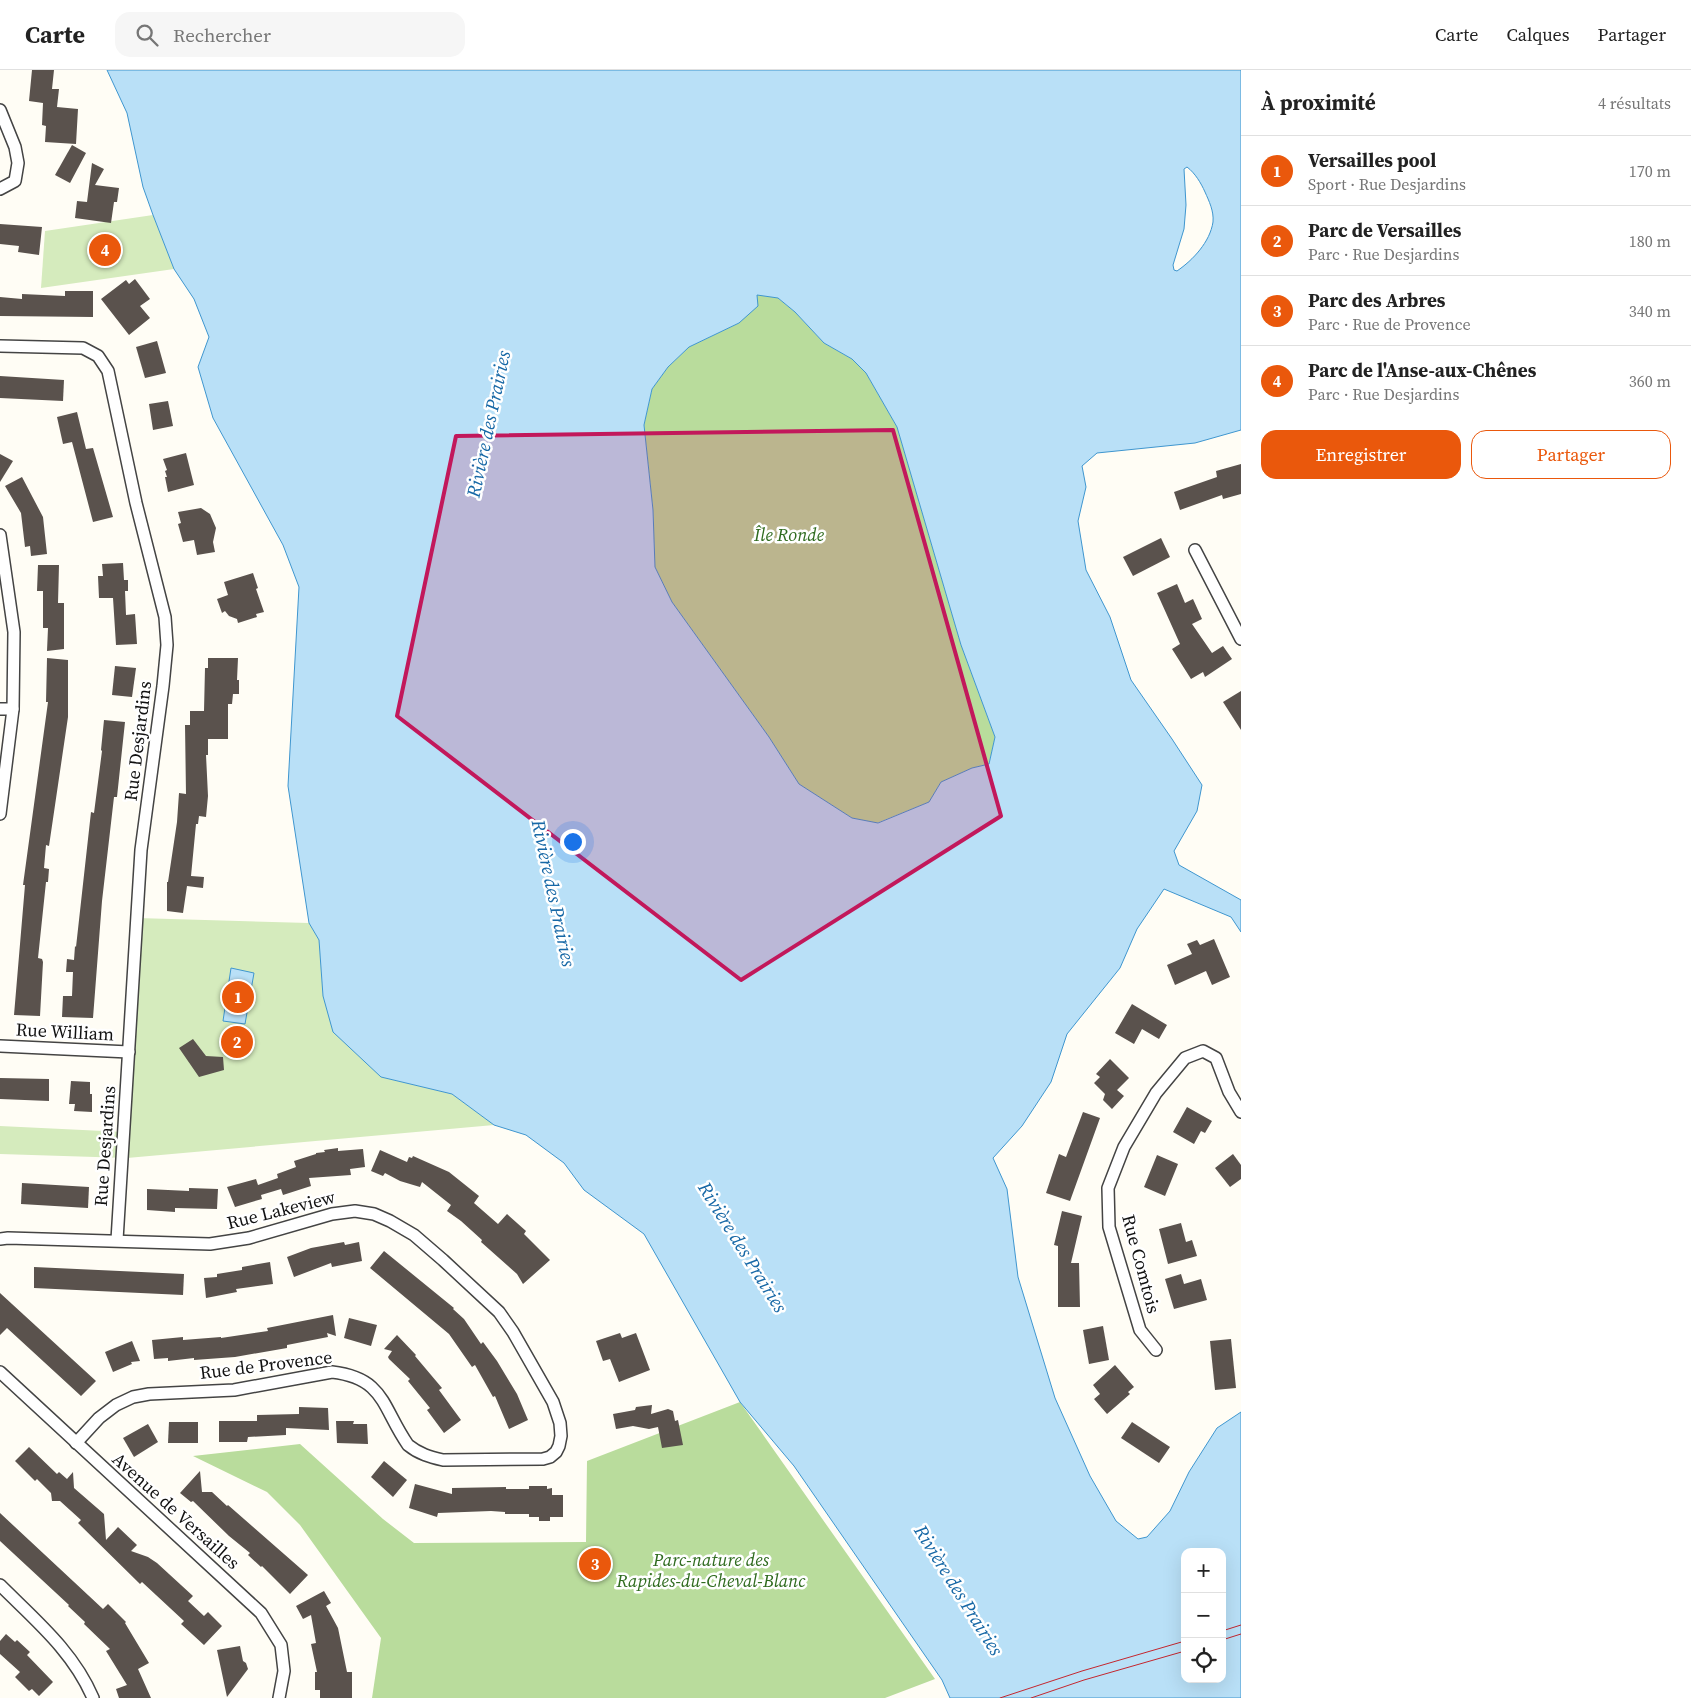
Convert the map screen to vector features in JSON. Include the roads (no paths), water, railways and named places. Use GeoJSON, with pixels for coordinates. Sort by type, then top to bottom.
{"type":"FeatureCollection","features":[{"type":"Feature","properties":{"kind":"street"},"geometry":{"type":"LineString","coordinates":[[0,110],[15,147],[18,163],[15,181],[0,189]]}},
{"type":"Feature","properties":{"kind":"street","name":"Rue Desjardins"},"geometry":{"type":"LineString","coordinates":[[0,346],[83,348],[98,356],[108,371],[136,503],[165,616],[167,645],[163,686],[141,850],[117,1240]]}},
{"type":"Feature","properties":{"kind":"street"},"geometry":{"type":"LineString","coordinates":[[0,535],[14,632],[13,708],[0,814]]}},
{"type":"Feature","properties":{"kind":"street"},"geometry":{"type":"LineString","coordinates":[[1195,550],[1241,639]]}},
{"type":"Feature","properties":{"kind":"street"},"geometry":{"type":"LineString","coordinates":[[0,709],[13,708]]}},
{"type":"Feature","properties":{"kind":"street","name":"Rue William"},"geometry":{"type":"LineString","coordinates":[[0,1046],[129,1052]]}},
{"type":"Feature","properties":{"kind":"street","name":"Rue Comtois"},"geometry":{"type":"LineString","coordinates":[[1156,1350],[1140,1330],[1109,1227],[1108,1188],[1124,1147],[1156,1093],[1185,1058],[1203,1051],[1216,1058],[1229,1092],[1241,1112]]}},
{"type":"Feature","properties":{"kind":"street","name":"Rue Lakeview"},"geometry":{"type":"LineString","coordinates":[[0,1239],[117,1240],[210,1244],[249,1238],[324,1216],[355,1211],[374,1214],[390,1221],[414,1236],[444,1260],[499,1312],[513,1332],[553,1402],[560,1423],[561,1436],[556,1452]]}},
{"type":"Feature","properties":{"kind":"street","name":"Avenue de Versailles"},"geometry":{"type":"LineString","coordinates":[[0,1372],[261,1613],[282,1645],[284,1671],[280,1698]]}},
{"type":"Feature","properties":{"kind":"street","name":"Rue de Provence"},"geometry":{"type":"LineString","coordinates":[[76,1444],[99,1418],[116,1404],[133,1397],[149,1394],[234,1390],[332,1372],[348,1374],[364,1380],[376,1391],[408,1445],[416,1452],[428,1457],[444,1460],[523,1460],[543,1459],[556,1452]]}},
{"type":"Feature","properties":{"kind":"street"},"geometry":{"type":"LineString","coordinates":[[0,1585],[65,1650],[86,1681],[93,1698]]}},
{"type":"Feature","properties":{"kind":"water","name":"Rivière des Prairies"},"geometry":{"type":"Polygon","coordinates":[[[107,70],[1241,70],[1241,430],[1195,443],[1097,453],[1082,466],[1086,487],[1078,521],[1086,570],[1110,617],[1131,680],[1202,785],[1197,811],[1174,851],[1179,865],[1241,900],[1241,932],[1231,917],[1164,889],[1137,929],[1120,968],[1067,1034],[1051,1082],[1022,1126],[993,1158],[1007,1189],[1018,1277],[1055,1398],[1090,1476],[1116,1521],[1138,1539],[1147,1537],[1170,1511],[1189,1472],[1217,1428],[1241,1412],[1241,1698],[950,1698],[942,1680],[794,1466],[740,1402],[644,1234],[584,1190],[564,1163],[526,1135],[494,1125],[452,1094],[381,1077],[333,1032],[323,996],[319,940],[309,923],[288,786],[299,587],[283,545],[213,418],[198,367],[209,337],[194,299],[174,269],[143,187],[127,113],[107,70]],[[1187,167],[1184,169],[1186,205],[1184,229],[1173,265],[1174,270],[1177,271],[1200,250],[1208,237],[1213,222],[1211,206],[1195,175],[1187,167]],[[757,295],[758,306],[739,323],[689,347],[668,367],[652,389],[644,425],[653,510],[655,567],[672,602],[769,737],[799,784],[852,818],[878,823],[929,802],[941,782],[972,768],[989,764],[995,737],[961,645],[897,427],[866,373],[852,359],[824,343],[795,312],[778,298],[757,295]]]}},
{"type":"Feature","properties":{"kind":"water"},"geometry":{"type":"Polygon","coordinates":[[[231,968],[254,973],[245,1024],[223,1021],[231,968]]]}},
{"type":"Feature","properties":{"kind":"tram line"},"geometry":{"type":"LineString","coordinates":[[1226,1630],[1241,1625]]}},
{"type":"Feature","properties":{"kind":"tram line"},"geometry":{"type":"LineString","coordinates":[[1226,1639],[1241,1634]]}},
{"type":"Feature","properties":{"kind":"tram line"},"geometry":{"type":"LineString","coordinates":[[1000,1698],[1082,1671],[1181,1642]]}},
{"type":"Feature","properties":{"kind":"tram line"},"geometry":{"type":"LineString","coordinates":[[1031,1698],[1084,1680],[1181,1652]]}},
{"type":"Feature","properties":{"kind":"place","name":"Parc de l'Anse-aux-Chênes"},"geometry":{"type":"Point","coordinates":[105,250]}},
{"type":"Feature","properties":{"kind":"place","name":"Versailles pool"},"geometry":{"type":"Point","coordinates":[238,997]}},
{"type":"Feature","properties":{"kind":"place","name":"Parc de Versailles"},"geometry":{"type":"Point","coordinates":[237,1042]}},
{"type":"Feature","properties":{"kind":"place","name":"Parc des Arbres"},"geometry":{"type":"Point","coordinates":[595,1564]}},
{"type":"Feature","properties":{"kind":"park label","name":"Île Ronde"},"geometry":{"type":"Point","coordinates":[789,535]}},
{"type":"Feature","properties":{"kind":"park label","name":"Parc-nature des Rapides-du-Cheval-Blanc"},"geometry":{"type":"Point","coordinates":[711,1570]}}]}
